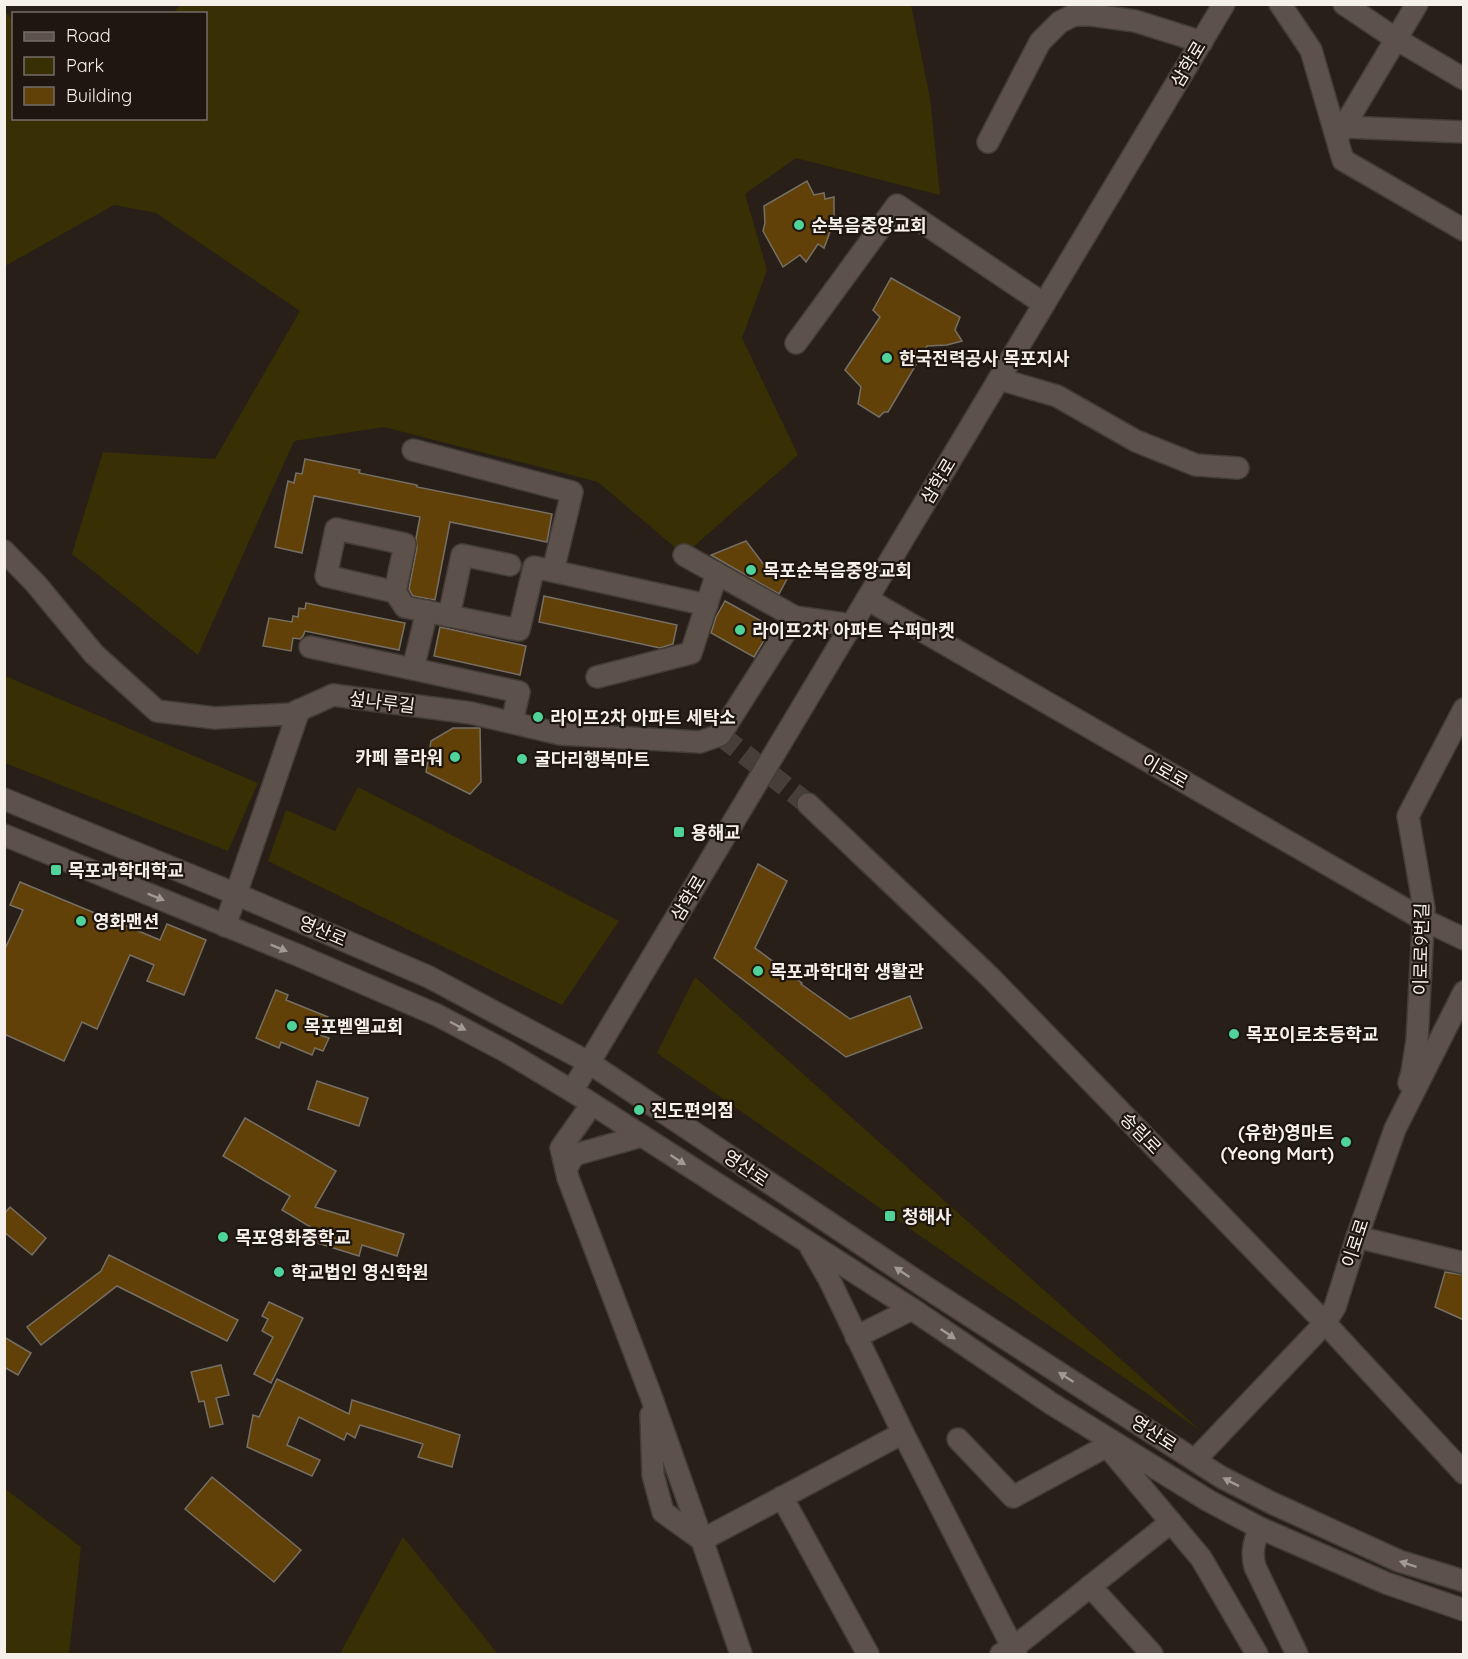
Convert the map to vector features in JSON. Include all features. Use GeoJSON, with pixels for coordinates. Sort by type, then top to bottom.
{"type":"FeatureCollection","features":[{"type":"Feature","properties":{"kind":"street","name":"삼학로"},"geometry":{"type":"LineString","coordinates":[[588,1062],[1224,4]]}},
{"type":"Feature","properties":{"kind":"street"},"geometry":{"type":"LineString","coordinates":[[1280,4],[1311,50],[1340,132],[1343,160],[1464,230]]}},
{"type":"Feature","properties":{"kind":"street"},"geometry":{"type":"LineString","coordinates":[[1344,4],[1396,39],[1464,79]]}},
{"type":"Feature","properties":{"kind":"street"},"geometry":{"type":"LineString","coordinates":[[1340,132],[1417,4]]}},
{"type":"Feature","properties":{"kind":"street"},"geometry":{"type":"LineString","coordinates":[[988,142],[1040,42],[1060,22],[1074,15],[1136,21],[1202,42]]}},
{"type":"Feature","properties":{"kind":"street"},"geometry":{"type":"LineString","coordinates":[[1340,132],[1464,132]]}},
{"type":"Feature","properties":{"kind":"street"},"geometry":{"type":"LineString","coordinates":[[795,343],[897,204],[1044,304]]}},
{"type":"Feature","properties":{"kind":"street"},"geometry":{"type":"LineString","coordinates":[[999,379],[1057,396],[1136,441],[1196,465],[1238,468]]}},
{"type":"Feature","properties":{"kind":"street"},"geometry":{"type":"LineString","coordinates":[[413,450],[572,492],[553,571]]}},
{"type":"Feature","properties":{"kind":"street","name":"섶나루길"},"geometry":{"type":"LineString","coordinates":[[4,551],[36,584],[94,654],[157,711],[214,718],[291,714],[333,696],[471,713],[560,734],[700,742],[720,735],[795,617]]}},
{"type":"Feature","properties":{"kind":"street"},"geometry":{"type":"LineString","coordinates":[[449,616],[462,555],[510,565]]}},
{"type":"Feature","properties":{"kind":"street"},"geometry":{"type":"LineString","coordinates":[[684,555],[795,617],[852,625]]}},
{"type":"Feature","properties":{"kind":"street"},"geometry":{"type":"LineString","coordinates":[[395,592],[405,607],[519,630],[534,567],[707,605]]}},
{"type":"Feature","properties":{"kind":"street"},"geometry":{"type":"LineString","coordinates":[[597,677],[691,653],[717,573]]}},
{"type":"Feature","properties":{"kind":"street","name":"이로로"},"geometry":{"type":"LineString","coordinates":[[867,599],[1424,920],[1464,939]]}},
{"type":"Feature","properties":{"kind":"street"},"geometry":{"type":"LineString","coordinates":[[413,669],[427,611]]}},
{"type":"Feature","properties":{"kind":"street"},"geometry":{"type":"LineString","coordinates":[[310,647],[519,692],[512,722]]}},
{"type":"Feature","properties":{"kind":"street","name":"이로로9번길"},"geometry":{"type":"LineString","coordinates":[[1395,1129],[1412,1072],[1417,1041],[1424,920],[1424,908],[1408,816],[1464,709]]}},
{"type":"Feature","properties":{"kind":"street"},"geometry":{"type":"LineString","coordinates":[[225,926],[299,710]]}},
{"type":"Feature","properties":{"kind":"street","name":"영산로"},"geometry":{"type":"LineString","coordinates":[[4,800],[236,894],[429,977],[588,1062],[927,1288],[1221,1477],[1399,1561],[1464,1581]]}},
{"type":"Feature","properties":{"kind":"street","name":"송림로"},"geometry":{"type":"LineString","coordinates":[[808,804],[990,977],[1325,1323],[1464,1473]]}},
{"type":"Feature","properties":{"kind":"street","name":"영산로"},"geometry":{"type":"LineString","coordinates":[[4,835],[437,1015],[507,1052],[572,1091],[912,1310],[1052,1404],[1209,1501],[1260,1528],[1386,1583],[1464,1610]]}},
{"type":"Feature","properties":{"kind":"street","name":"이로로"},"geometry":{"type":"LineString","coordinates":[[1195,1460],[1325,1323],[1335,1306],[1395,1129],[1464,992]]}},
{"type":"Feature","properties":{"kind":"street"},"geometry":{"type":"LineString","coordinates":[[572,1091],[588,1062]]}},
{"type":"Feature","properties":{"kind":"street"},"geometry":{"type":"LineString","coordinates":[[592,1104],[561,1148],[566,1169],[651,1396],[741,1654]]}},
{"type":"Feature","properties":{"kind":"street"},"geometry":{"type":"LineString","coordinates":[[566,1169],[574,1155],[642,1136]]}},
{"type":"Feature","properties":{"kind":"street"},"geometry":{"type":"LineString","coordinates":[[1357,1237],[1464,1263]]}},
{"type":"Feature","properties":{"kind":"street"},"geometry":{"type":"LineString","coordinates":[[809,1245],[829,1279],[1010,1652],[1171,1522]]}},
{"type":"Feature","properties":{"kind":"street"},"geometry":{"type":"LineString","coordinates":[[856,1337],[912,1310]]}},
{"type":"Feature","properties":{"kind":"street"},"geometry":{"type":"LineString","coordinates":[[1052,1404],[1100,1438],[1201,1558],[1257,1654]]}},
{"type":"Feature","properties":{"kind":"street"},"geometry":{"type":"LineString","coordinates":[[702,1540],[903,1433]]}},
{"type":"Feature","properties":{"kind":"street"},"geometry":{"type":"LineString","coordinates":[[958,1439],[1013,1497],[1107,1446]]}},
{"type":"Feature","properties":{"kind":"street"},"geometry":{"type":"LineString","coordinates":[[782,1497],[868,1654]]}},
{"type":"Feature","properties":{"kind":"street"},"geometry":{"type":"LineString","coordinates":[[1260,1528],[1253,1548],[1252,1557],[1255,1568],[1297,1654]]}},
{"type":"Feature","properties":{"kind":"street"},"geometry":{"type":"LineString","coordinates":[[1090,1586],[1152,1654]]}},
{"type":"Feature","properties":{"kind":"green space"},"geometry":{"type":"Polygon","coordinates":[[[180,5],[911,5],[930,98],[940,195],[796,158],[745,194],[767,270],[742,338],[798,455],[684,555],[598,482],[384,427],[294,441],[198,655],[72,554],[103,452],[215,459],[300,311],[156,213],[114,205],[5,266],[4,11],[12,19],[12,120],[207,120],[207,12],[174,12],[180,5]]]}},
{"type":"Feature","properties":{"kind":"green space"},"geometry":{"type":"Polygon","coordinates":[[[5,676],[258,783],[228,851],[5,763],[5,676]]]}},
{"type":"Feature","properties":{"kind":"green space"},"geometry":{"type":"Polygon","coordinates":[[[358,787],[619,921],[562,1005],[268,861],[286,810],[335,831],[358,787]]]}},
{"type":"Feature","properties":{"kind":"green space"},"geometry":{"type":"Polygon","coordinates":[[[695,977],[1201,1431],[657,1053],[695,977]]]}},
{"type":"Feature","properties":{"kind":"green space"},"geometry":{"type":"Polygon","coordinates":[[[4,1488],[81,1547],[69,1654],[5,1654],[4,1488]]]}},
{"type":"Feature","properties":{"kind":"green space"},"geometry":{"type":"Polygon","coordinates":[[[403,1537],[498,1654],[340,1654],[403,1537]]]}},
{"type":"Feature","properties":{"kind":"building","name":"순복음중앙교회"},"geometry":{"type":"Polygon","coordinates":[[[807,181],[814,195],[824,193],[825,199],[834,197],[834,221],[824,248],[818,244],[806,262],[800,255],[783,267],[763,231],[764,206],[807,181]]]}},
{"type":"Feature","properties":{"kind":"building","name":"한국전력공사 목포지사"},"geometry":{"type":"Polygon","coordinates":[[[891,278],[960,317],[955,330],[962,341],[947,345],[927,346],[888,412],[884,412],[879,417],[858,404],[861,387],[845,370],[880,317],[873,310],[891,278]]]}},
{"type":"Feature","properties":{"kind":"building"},"geometry":{"type":"Polygon","coordinates":[[[305,459],[360,470],[359,473],[417,485],[417,487],[552,514],[547,542],[450,522],[435,600],[413,596],[409,589],[420,517],[314,496],[302,553],[275,547],[288,481],[294,483],[296,473],[302,474],[305,459]]]}},
{"type":"Feature","properties":{"kind":"building","name":"목포순복음중앙교회"},"geometry":{"type":"Polygon","coordinates":[[[746,541],[764,565],[788,577],[779,594],[711,555],[746,541]]]}},
{"type":"Feature","properties":{"kind":"building"},"geometry":{"type":"Polygon","coordinates":[[[544,596],[677,625],[673,644],[660,648],[539,622],[544,596]]]}},
{"type":"Feature","properties":{"kind":"building","name":"라이프2차 아파트 수퍼마켓"},"geometry":{"type":"Polygon","coordinates":[[[725,601],[772,627],[754,657],[711,633],[716,617],[725,601]]]}},
{"type":"Feature","properties":{"kind":"building"},"geometry":{"type":"Polygon","coordinates":[[[306,603],[405,623],[399,650],[305,631],[300,639],[293,638],[291,651],[263,646],[269,618],[292,622],[293,616],[298,617],[299,608],[305,609],[306,603]]]}},
{"type":"Feature","properties":{"kind":"building"},"geometry":{"type":"Polygon","coordinates":[[[440,627],[526,646],[520,675],[434,656],[440,627]]]}},
{"type":"Feature","properties":{"kind":"building","name":"카페 플라워"},"geometry":{"type":"Polygon","coordinates":[[[453,728],[480,728],[481,782],[470,794],[426,772],[431,741],[453,728]]]}},
{"type":"Feature","properties":{"kind":"building","name":"목포과학대학 생활관"},"geometry":{"type":"Polygon","coordinates":[[[758,864],[787,881],[755,948],[850,1019],[910,996],[922,1028],[846,1057],[714,958],[758,864]]]}},
{"type":"Feature","properties":{"kind":"building"},"geometry":{"type":"Polygon","coordinates":[[[20,882],[160,940],[167,924],[206,940],[184,995],[147,981],[154,965],[130,955],[97,1029],[82,1022],[64,1061],[4,1034],[4,951],[23,910],[10,905],[20,882]]]}},
{"type":"Feature","properties":{"kind":"building","name":"목포벧엘교회"},"geometry":{"type":"Polygon","coordinates":[[[276,990],[288,995],[286,1000],[328,1017],[320,1035],[329,1038],[323,1051],[315,1048],[312,1055],[281,1042],[279,1048],[256,1038],[276,990]]]}},
{"type":"Feature","properties":{"kind":"building"},"geometry":{"type":"Polygon","coordinates":[[[317,1081],[368,1098],[359,1126],[308,1109],[317,1081]]]}},
{"type":"Feature","properties":{"kind":"building"},"geometry":{"type":"Polygon","coordinates":[[[245,1118],[336,1171],[315,1207],[404,1234],[397,1256],[362,1245],[359,1256],[311,1241],[314,1229],[282,1210],[290,1196],[223,1156],[245,1118]]]}},
{"type":"Feature","properties":{"kind":"building"},"geometry":{"type":"Polygon","coordinates":[[[10,1207],[46,1238],[32,1255],[4,1232],[4,1214],[10,1207]]]}},
{"type":"Feature","properties":{"kind":"building"},"geometry":{"type":"Polygon","coordinates":[[[109,1255],[238,1320],[227,1341],[117,1286],[41,1345],[27,1327],[101,1271],[109,1255]]]}},
{"type":"Feature","properties":{"kind":"building"},"geometry":{"type":"Polygon","coordinates":[[[1445,1272],[1464,1275],[1464,1320],[1435,1307],[1445,1272]]]}},
{"type":"Feature","properties":{"kind":"building"},"geometry":{"type":"Polygon","coordinates":[[[269,1302],[303,1318],[271,1383],[254,1374],[273,1337],[262,1331],[268,1319],[262,1316],[269,1302]]]}},
{"type":"Feature","properties":{"kind":"building"},"geometry":{"type":"Polygon","coordinates":[[[4,1337],[31,1353],[18,1375],[4,1367],[4,1337]]]}},
{"type":"Feature","properties":{"kind":"building"},"geometry":{"type":"Polygon","coordinates":[[[221,1365],[229,1395],[216,1398],[223,1424],[210,1427],[204,1401],[199,1402],[191,1372],[221,1365]]]}},
{"type":"Feature","properties":{"kind":"building"},"geometry":{"type":"Polygon","coordinates":[[[277,1379],[349,1414],[352,1400],[460,1435],[452,1467],[418,1457],[423,1444],[360,1425],[355,1438],[347,1433],[344,1440],[299,1417],[287,1445],[320,1460],[312,1476],[247,1447],[253,1415],[259,1417],[277,1379]]]}},
{"type":"Feature","properties":{"kind":"building"},"geometry":{"type":"Polygon","coordinates":[[[212,1477],[301,1550],[274,1582],[185,1509],[212,1477]]]}},
{"type":"Feature","properties":{"kind":"tunnel"},"geometry":{"type":"LineString","coordinates":[[720,735],[808,804]]}},
{"type":"Feature","properties":{"kind":"place","name":"순복음중앙교회"},"geometry":{"type":"Point","coordinates":[799,225]}},
{"type":"Feature","properties":{"kind":"place","name":"한국전력공사 목포지사"},"geometry":{"type":"Point","coordinates":[887,358]}},
{"type":"Feature","properties":{"kind":"place","name":"목포순복음중앙교회"},"geometry":{"type":"Point","coordinates":[751,570]}},
{"type":"Feature","properties":{"kind":"place","name":"라이프2차 아파트 수퍼마켓"},"geometry":{"type":"Point","coordinates":[740,630]}},
{"type":"Feature","properties":{"kind":"place","name":"라이프2차 아파트 세탁소"},"geometry":{"type":"Point","coordinates":[538,717]}},
{"type":"Feature","properties":{"kind":"place","name":"카페 플라워"},"geometry":{"type":"Point","coordinates":[455,757]}},
{"type":"Feature","properties":{"kind":"place","name":"굴다리행복마트"},"geometry":{"type":"Point","coordinates":[522,759]}},
{"type":"Feature","properties":{"kind":"place","name":"용해교"},"geometry":{"type":"Point","coordinates":[679,832]}},
{"type":"Feature","properties":{"kind":"place","name":"목포과학대학교"},"geometry":{"type":"Point","coordinates":[56,870]}},
{"type":"Feature","properties":{"kind":"place","name":"영화맨션"},"geometry":{"type":"Point","coordinates":[81,921]}},
{"type":"Feature","properties":{"kind":"place","name":"목포과학대학 생활관"},"geometry":{"type":"Point","coordinates":[758,971]}},
{"type":"Feature","properties":{"kind":"place","name":"목포벧엘교회"},"geometry":{"type":"Point","coordinates":[292,1026]}},
{"type":"Feature","properties":{"kind":"place","name":"목포이로초등학교"},"geometry":{"type":"Point","coordinates":[1234,1034]}},
{"type":"Feature","properties":{"kind":"place","name":"진도편의점"},"geometry":{"type":"Point","coordinates":[639,1110]}},
{"type":"Feature","properties":{"kind":"place","name":"(유한)영마트 (Yeong Mart)"},"geometry":{"type":"Point","coordinates":[1346,1142]}},
{"type":"Feature","properties":{"kind":"place","name":"청해사"},"geometry":{"type":"Point","coordinates":[890,1216]}},
{"type":"Feature","properties":{"kind":"place","name":"목포영화중학교"},"geometry":{"type":"Point","coordinates":[223,1237]}},
{"type":"Feature","properties":{"kind":"place","name":"학교법인 영신학원"},"geometry":{"type":"Point","coordinates":[279,1272]}}]}
